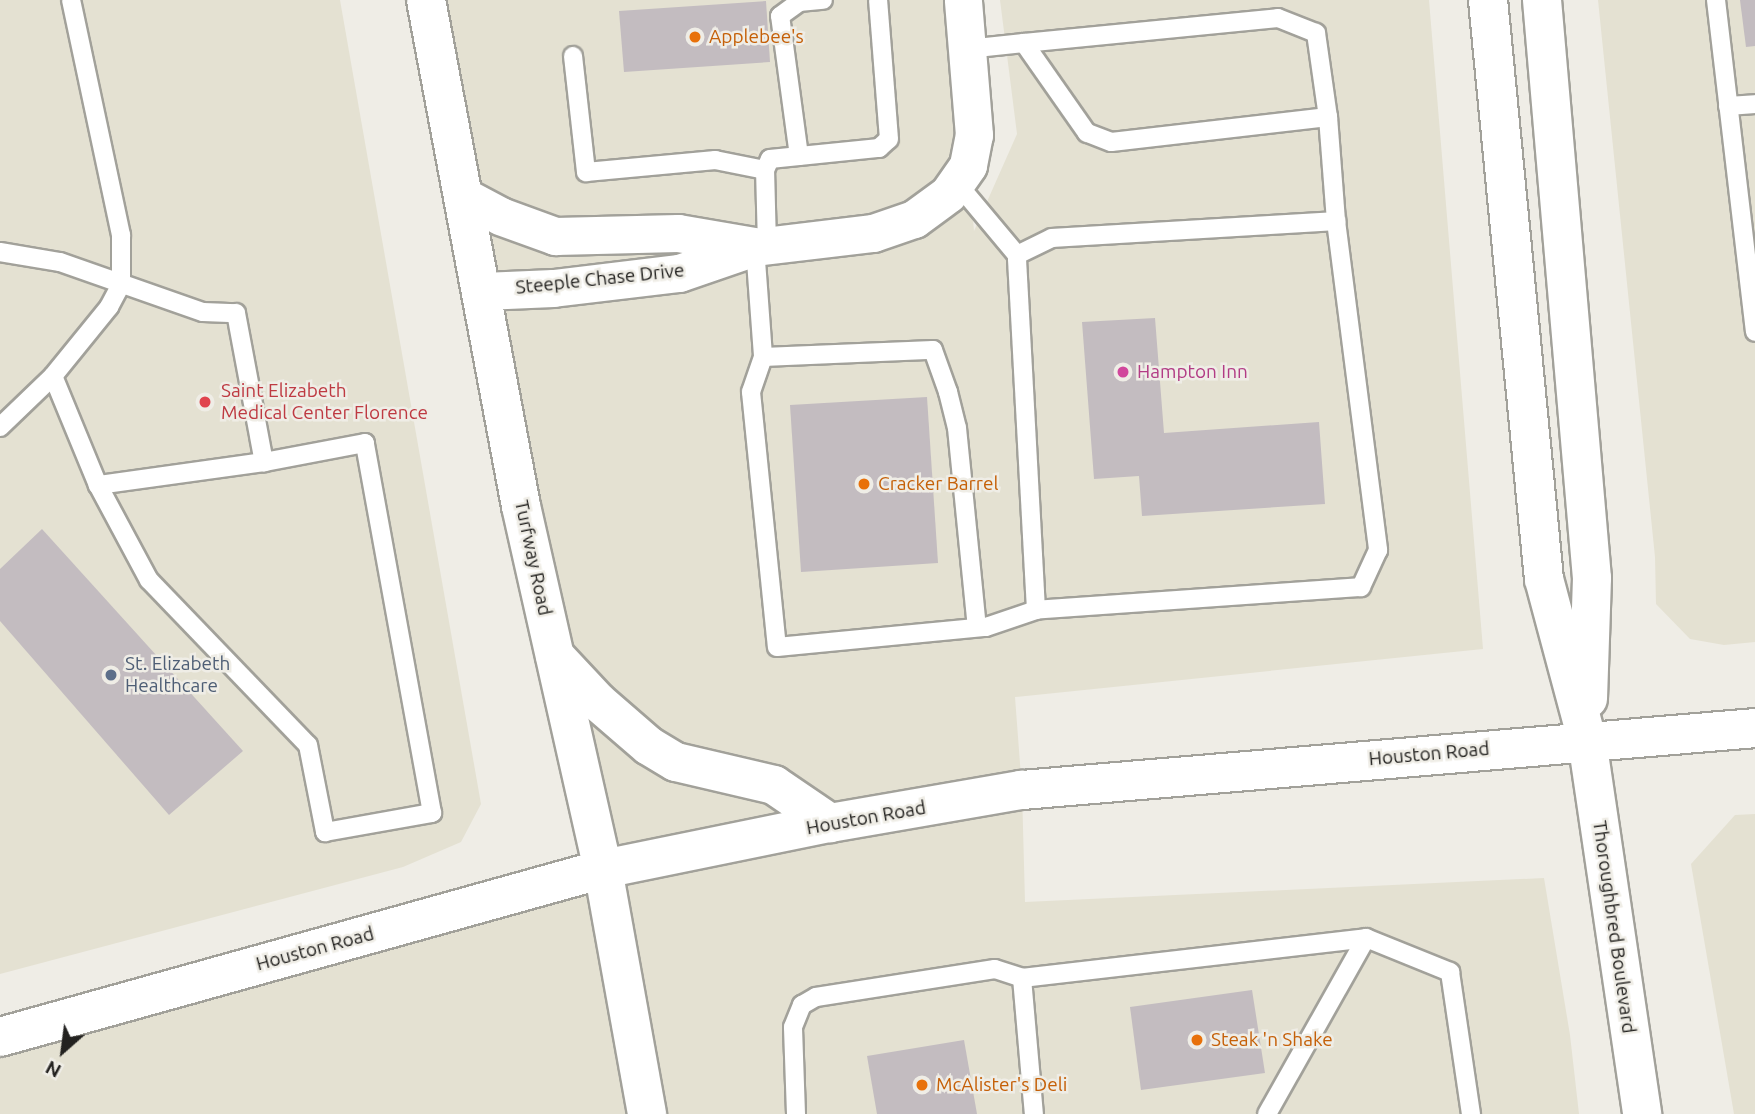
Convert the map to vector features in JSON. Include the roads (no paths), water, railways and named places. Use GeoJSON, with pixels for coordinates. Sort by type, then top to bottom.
{"type":"FeatureCollection","features":[{"type":"Feature","properties":{"kind":"main road","name":"Turfway Road"},"geometry":{"type":"LineString","coordinates":[[426,0],[483,291],[521,506],[603,869],[647,1114]]}},
{"type":"Feature","properties":{"kind":"main road"},"geometry":{"type":"LineString","coordinates":[[1488,0],[1544,579],[1587,740]]}},
{"type":"Feature","properties":{"kind":"main road"},"geometry":{"type":"LineString","coordinates":[[1542,0],[1592,578],[1587,740]]}},
{"type":"Feature","properties":{"kind":"main road"},"geometry":{"type":"LineString","coordinates":[[554,655],[598,702],[649,746],[676,762],[774,785],[831,823]]}},
{"type":"Feature","properties":{"kind":"main road","name":"Houston Road"},"geometry":{"type":"LineString","coordinates":[[0,1037],[603,869],[831,823],[1022,790],[1587,740],[1755,728]]}},
{"type":"Feature","properties":{"kind":"main road","name":"Thoroughbred Boulevard"},"geometry":{"type":"LineString","coordinates":[[1587,740],[1642,1114]]}},
{"type":"Feature","properties":{"kind":"street","name":"Steeple Chase Drive"},"geometry":{"type":"LineString","coordinates":[[483,291],[553,288],[679,274],[761,246],[873,233],[914,219],[948,194],[968,165],[974,135],[963,0]]}},
{"type":"Feature","properties":{"kind":"street","name":"Steeple Chase Drive"},"geometry":{"type":"LineString","coordinates":[[464,197],[500,216],[555,236],[678,233],[761,246]]}},
{"type":"Feature","properties":{"kind":"lane"},"geometry":{"type":"LineString","coordinates":[[0,427],[53,376],[109,307],[121,284],[121,235],[71,0]]}},
{"type":"Feature","properties":{"kind":"lane"},"geometry":{"type":"LineString","coordinates":[[799,156],[780,16],[799,2],[823,0]]}},
{"type":"Feature","properties":{"kind":"lane"},"geometry":{"type":"LineString","coordinates":[[878,0],[889,139],[879,148],[770,159],[765,170],[761,246],[763,356],[751,392],[777,647],[977,627],[1036,610],[1360,587],[1378,550],[1336,221],[1328,117],[1316,33],[1278,18],[967,49]]}},
{"type":"Feature","properties":{"kind":"lane"},"geometry":{"type":"LineString","coordinates":[[1716,0],[1755,332]]}},
{"type":"Feature","properties":{"kind":"lane"},"geometry":{"type":"LineString","coordinates":[[1024,43],[1087,133],[1111,142],[1328,117]]}},
{"type":"Feature","properties":{"kind":"lane"},"geometry":{"type":"LineString","coordinates":[[573,56],[586,172],[715,160],[765,170]]}},
{"type":"Feature","properties":{"kind":"lane"},"geometry":{"type":"LineString","coordinates":[[1728,106],[1755,104]]}},
{"type":"Feature","properties":{"kind":"lane"},"geometry":{"type":"LineString","coordinates":[[956,183],[1017,255],[1036,610]]}},
{"type":"Feature","properties":{"kind":"lane"},"geometry":{"type":"LineString","coordinates":[[1017,255],[1052,239],[1336,221]]}},
{"type":"Feature","properties":{"kind":"lane"},"geometry":{"type":"LineString","coordinates":[[0,252],[60,262],[203,312],[236,313],[264,463]]}},
{"type":"Feature","properties":{"kind":"lane"},"geometry":{"type":"LineString","coordinates":[[763,356],[933,350],[957,428],[977,627]]}},
{"type":"Feature","properties":{"kind":"lane"},"geometry":{"type":"LineString","coordinates":[[53,376],[97,485],[149,580],[308,745],[325,832],[432,813],[365,443],[264,463],[97,485]]}},
{"type":"Feature","properties":{"kind":"lane"},"geometry":{"type":"LineString","coordinates":[[1267,1114],[1366,938]]}},
{"type":"Feature","properties":{"kind":"lane"},"geometry":{"type":"LineString","coordinates":[[796,1114],[793,1027],[802,1005],[816,997],[995,969],[1023,978],[1366,938],[1450,972],[1471,1114]]}},
{"type":"Feature","properties":{"kind":"lane"},"geometry":{"type":"LineString","coordinates":[[1023,978],[1034,1114]]}},
{"type":"Feature","properties":{"kind":"place","name":"Applebee's"},"geometry":{"type":"Point","coordinates":[695,37]}},
{"type":"Feature","properties":{"kind":"place","name":"Hampton Inn"},"geometry":{"type":"Point","coordinates":[1123,372]}},
{"type":"Feature","properties":{"kind":"place","name":"Saint Elizabeth Medical Center Florence"},"geometry":{"type":"Point","coordinates":[205,402]}},
{"type":"Feature","properties":{"kind":"place","name":"Cracker Barrel"},"geometry":{"type":"Point","coordinates":[864,484]}},
{"type":"Feature","properties":{"kind":"place","name":"St. Elizabeth Healthcare"},"geometry":{"type":"Point","coordinates":[111,675]}},
{"type":"Feature","properties":{"kind":"place","name":"Steak 'n Shake"},"geometry":{"type":"Point","coordinates":[1197,1040]}},
{"type":"Feature","properties":{"kind":"place","name":"McAlister's Deli"},"geometry":{"type":"Point","coordinates":[922,1085]}}]}
